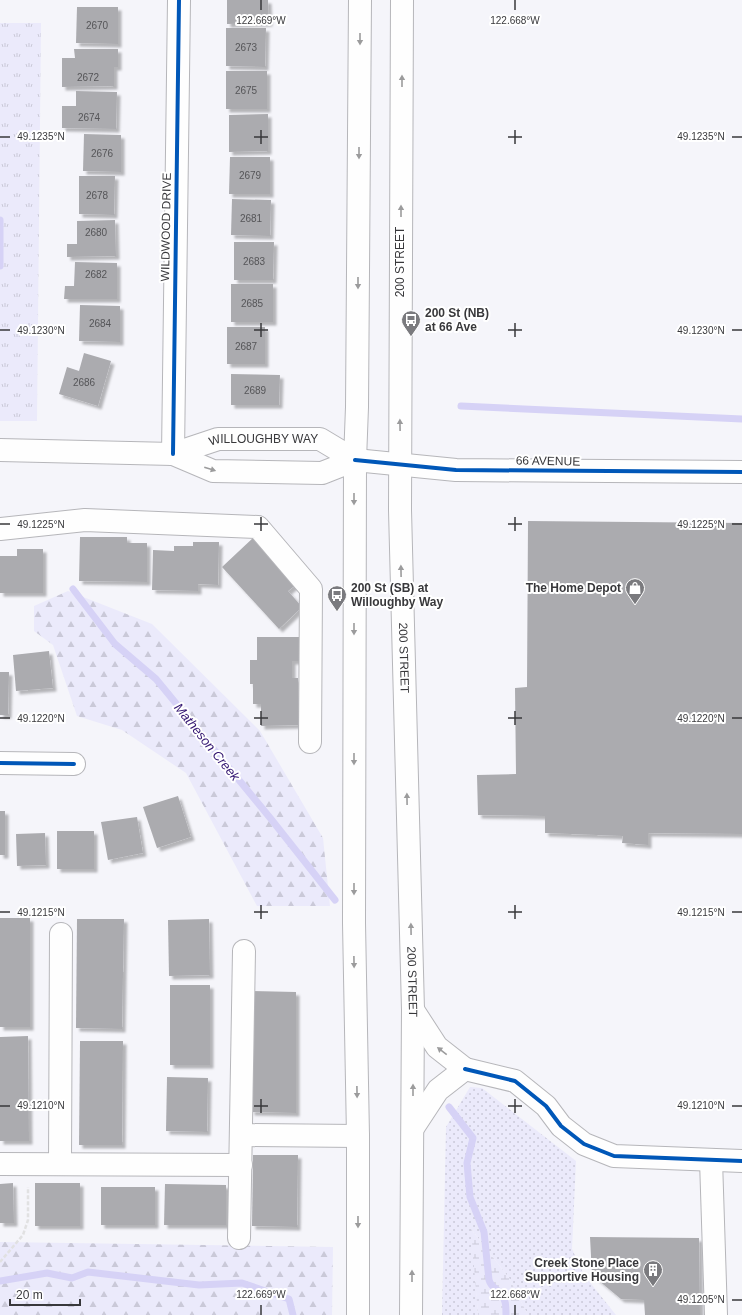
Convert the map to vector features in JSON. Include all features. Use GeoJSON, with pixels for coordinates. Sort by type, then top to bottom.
{"type":"FeatureCollection","features":[{"type":"Feature","properties":{"kind":"main road","name":"WILDWOOD DRIVE"},"geometry":{"type":"LineString","coordinates":[[173,454],[179,0]]}},
{"type":"Feature","properties":{"kind":"main road"},"geometry":{"type":"LineString","coordinates":[[358,1315],[358,1136],[354,923],[355,460],[357,407],[360,0]]}},
{"type":"Feature","properties":{"kind":"main road","name":"200 STREET"},"geometry":{"type":"LineString","coordinates":[[402,0],[400,464],[413,1010],[411,1315]]}},
{"type":"Feature","properties":{"kind":"main road","name":"WILLOUGHBY WAY"},"geometry":{"type":"LineString","coordinates":[[0,450],[173,454],[218,439],[320,439],[355,460]]}},
{"type":"Feature","properties":{"kind":"main road","name":"WILLOUGHBY WAY"},"geometry":{"type":"LineString","coordinates":[[173,454],[213,471],[322,473],[355,460]]}},
{"type":"Feature","properties":{"kind":"main road","name":"66 AVENUE"},"geometry":{"type":"LineString","coordinates":[[355,460],[456,470],[742,472]]}},
{"type":"Feature","properties":{"kind":"main road"},"geometry":{"type":"LineString","coordinates":[[0,529],[85,520],[258,527],[311,589],[310,742]]}},
{"type":"Feature","properties":{"kind":"main road"},"geometry":{"type":"LineString","coordinates":[[0,763],[74,764]]}},
{"type":"Feature","properties":{"kind":"main road"},"geometry":{"type":"LineString","coordinates":[[60,1164],[62,934]]}},
{"type":"Feature","properties":{"kind":"main road"},"geometry":{"type":"LineString","coordinates":[[239,1238],[244,951]]}},
{"type":"Feature","properties":{"kind":"main road"},"geometry":{"type":"LineString","coordinates":[[413,1010],[437,1047],[465,1069],[516,1081],[546,1106],[560,1126],[584,1144],[614,1156],[742,1161]]}},
{"type":"Feature","properties":{"kind":"main road"},"geometry":{"type":"LineString","coordinates":[[413,1128],[438,1090],[465,1069]]}},
{"type":"Feature","properties":{"kind":"main road"},"geometry":{"type":"LineString","coordinates":[[241,1135],[358,1136]]}},
{"type":"Feature","properties":{"kind":"main road"},"geometry":{"type":"LineString","coordinates":[[711,1160],[716,1315]]}},
{"type":"Feature","properties":{"kind":"main road"},"geometry":{"type":"LineString","coordinates":[[0,1164],[241,1165]]}},
{"type":"Feature","properties":{"kind":"path"},"geometry":{"type":"LineString","coordinates":[[0,1262],[23,1235],[28,1220],[28,1164]]}},
{"type":"Feature","properties":{"kind":"green space"},"geometry":{"type":"Polygon","coordinates":[[[0,23],[41,23],[37,421],[0,421],[0,23]]]}},
{"type":"Feature","properties":{"kind":"green space"},"geometry":{"type":"Polygon","coordinates":[[[68,591],[152,624],[260,731],[323,838],[330,906],[257,906],[186,773],[122,730],[77,716],[53,645],[34,631],[34,606],[68,591]]]}},
{"type":"Feature","properties":{"kind":"green space"},"geometry":{"type":"Polygon","coordinates":[[[470,1087],[482,1088],[576,1161],[572,1249],[584,1275],[616,1315],[528,1315],[509,1278],[472,1230],[478,1315],[442,1315],[446,1127],[470,1087]]]}},
{"type":"Feature","properties":{"kind":"green space"},"geometry":{"type":"Polygon","coordinates":[[[471,1229],[509,1278],[528,1315],[478,1315],[471,1229]]]}},
{"type":"Feature","properties":{"kind":"green space"},"geometry":{"type":"Polygon","coordinates":[[[0,1242],[333,1247],[332,1315],[0,1315],[0,1242]]]}},
{"type":"Feature","properties":{"kind":"building"},"geometry":{"type":"Polygon","coordinates":[[[227,0],[268,0],[269,23],[227,24],[227,0]]]}},
{"type":"Feature","properties":{"kind":"building"},"geometry":{"type":"Polygon","coordinates":[[[77,7],[118,7],[118,44],[76,43],[77,7]]]}},
{"type":"Feature","properties":{"kind":"building"},"geometry":{"type":"Polygon","coordinates":[[[226,28],[266,28],[265,67],[226,66],[226,28]]]}},
{"type":"Feature","properties":{"kind":"building"},"geometry":{"type":"Polygon","coordinates":[[[74,49],[118,49],[118,67],[114,67],[114,86],[62,87],[62,58],[75,58],[74,49]]]}},
{"type":"Feature","properties":{"kind":"building"},"geometry":{"type":"Polygon","coordinates":[[[226,71],[267,71],[267,109],[226,109],[226,71]]]}},
{"type":"Feature","properties":{"kind":"building"},"geometry":{"type":"Polygon","coordinates":[[[76,91],[117,92],[116,129],[62,128],[62,106],[76,106],[76,91]]]}},
{"type":"Feature","properties":{"kind":"building"},"geometry":{"type":"Polygon","coordinates":[[[268,114],[268,151],[229,152],[229,115],[268,114]]]}},
{"type":"Feature","properties":{"kind":"building"},"geometry":{"type":"Polygon","coordinates":[[[84,134],[121,135],[121,172],[83,171],[84,134]]]}},
{"type":"Feature","properties":{"kind":"building"},"geometry":{"type":"Polygon","coordinates":[[[230,157],[270,157],[270,194],[229,194],[230,157]]]}},
{"type":"Feature","properties":{"kind":"building"},"geometry":{"type":"Polygon","coordinates":[[[79,176],[115,176],[114,215],[79,214],[79,176]]]}},
{"type":"Feature","properties":{"kind":"building"},"geometry":{"type":"Polygon","coordinates":[[[232,199],[271,200],[270,236],[231,235],[232,199]]]}},
{"type":"Feature","properties":{"kind":"building"},"geometry":{"type":"Polygon","coordinates":[[[115,220],[116,256],[67,257],[67,244],[77,244],[77,221],[115,220]]]}},
{"type":"Feature","properties":{"kind":"building"},"geometry":{"type":"Polygon","coordinates":[[[234,242],[274,242],[273,280],[234,280],[234,242]]]}},
{"type":"Feature","properties":{"kind":"building"},"geometry":{"type":"Polygon","coordinates":[[[75,262],[117,263],[117,299],[64,299],[65,286],[74,286],[75,262]]]}},
{"type":"Feature","properties":{"kind":"building"},"geometry":{"type":"Polygon","coordinates":[[[231,284],[273,284],[273,322],[231,322],[231,284]]]}},
{"type":"Feature","properties":{"kind":"building"},"geometry":{"type":"Polygon","coordinates":[[[80,305],[120,306],[120,342],[79,341],[80,305]]]}},
{"type":"Feature","properties":{"kind":"building"},"geometry":{"type":"Polygon","coordinates":[[[227,327],[265,327],[265,364],[227,364],[227,327]]]}},
{"type":"Feature","properties":{"kind":"building"},"geometry":{"type":"Polygon","coordinates":[[[84,353],[111,361],[98,406],[59,394],[67,367],[79,371],[84,353]]]}},
{"type":"Feature","properties":{"kind":"building"},"geometry":{"type":"Polygon","coordinates":[[[231,374],[280,375],[279,405],[231,405],[231,374]]]}},
{"type":"Feature","properties":{"kind":"building","name":"The Home Depot"},"geometry":{"type":"Polygon","coordinates":[[[528,521],[742,523],[742,834],[648,833],[648,845],[622,843],[623,836],[545,833],[545,816],[478,815],[477,775],[516,774],[515,688],[527,687],[528,521]]]}},
{"type":"Feature","properties":{"kind":"building"},"geometry":{"type":"Polygon","coordinates":[[[80,537],[127,537],[127,543],[147,543],[147,582],[79,581],[80,537]]]}},
{"type":"Feature","properties":{"kind":"building"},"geometry":{"type":"Polygon","coordinates":[[[254,537],[297,584],[288,591],[302,607],[279,629],[222,567],[254,537]]]}},
{"type":"Feature","properties":{"kind":"building"},"geometry":{"type":"Polygon","coordinates":[[[193,542],[219,542],[218,585],[198,584],[198,591],[152,590],[153,550],[174,551],[174,546],[193,546],[193,542]]]}},
{"type":"Feature","properties":{"kind":"building"},"geometry":{"type":"Polygon","coordinates":[[[17,549],[43,549],[43,593],[0,593],[0,556],[17,556],[17,549]]]}},
{"type":"Feature","properties":{"kind":"building"},"geometry":{"type":"Polygon","coordinates":[[[257,637],[300,637],[300,661],[292,661],[292,678],[298,678],[299,725],[261,726],[261,704],[253,704],[253,684],[250,684],[250,660],[257,660],[257,637]]]}},
{"type":"Feature","properties":{"kind":"building"},"geometry":{"type":"Polygon","coordinates":[[[49,651],[53,688],[16,691],[13,655],[49,651]]]}},
{"type":"Feature","properties":{"kind":"building"},"geometry":{"type":"Polygon","coordinates":[[[0,672],[9,672],[8,715],[0,715],[0,672]]]}},
{"type":"Feature","properties":{"kind":"building"},"geometry":{"type":"Polygon","coordinates":[[[178,796],[191,837],[157,848],[143,807],[178,796]]]}},
{"type":"Feature","properties":{"kind":"building"},"geometry":{"type":"Polygon","coordinates":[[[0,811],[5,811],[5,855],[0,855],[0,811]]]}},
{"type":"Feature","properties":{"kind":"building"},"geometry":{"type":"Polygon","coordinates":[[[137,817],[143,853],[108,860],[101,822],[137,817]]]}},
{"type":"Feature","properties":{"kind":"building"},"geometry":{"type":"Polygon","coordinates":[[[57,831],[94,831],[94,869],[57,869],[57,831]]]}},
{"type":"Feature","properties":{"kind":"building"},"geometry":{"type":"Polygon","coordinates":[[[45,833],[46,865],[17,866],[16,834],[45,833]]]}},
{"type":"Feature","properties":{"kind":"building"},"geometry":{"type":"Polygon","coordinates":[[[0,918],[30,918],[30,1027],[0,1027],[0,918]]]}},
{"type":"Feature","properties":{"kind":"building"},"geometry":{"type":"Polygon","coordinates":[[[77,919],[124,919],[122,1029],[76,1028],[77,919]]]}},
{"type":"Feature","properties":{"kind":"building"},"geometry":{"type":"Polygon","coordinates":[[[209,919],[210,975],[169,976],[168,920],[209,919]]]}},
{"type":"Feature","properties":{"kind":"building"},"geometry":{"type":"Polygon","coordinates":[[[170,985],[210,985],[210,1065],[170,1065],[170,985]]]}},
{"type":"Feature","properties":{"kind":"building"},"geometry":{"type":"Polygon","coordinates":[[[252,991],[296,992],[296,1113],[251,1112],[252,991]]]}},
{"type":"Feature","properties":{"kind":"building"},"geometry":{"type":"Polygon","coordinates":[[[28,1036],[29,1141],[0,1141],[0,1037],[28,1036]]]}},
{"type":"Feature","properties":{"kind":"building"},"geometry":{"type":"Polygon","coordinates":[[[80,1041],[123,1041],[122,1145],[79,1145],[80,1041]]]}},
{"type":"Feature","properties":{"kind":"building"},"geometry":{"type":"Polygon","coordinates":[[[167,1077],[208,1078],[207,1132],[166,1131],[167,1077]]]}},
{"type":"Feature","properties":{"kind":"building"},"geometry":{"type":"Polygon","coordinates":[[[253,1155],[298,1155],[297,1227],[252,1226],[253,1155]]]}},
{"type":"Feature","properties":{"kind":"building"},"geometry":{"type":"Polygon","coordinates":[[[13,1183],[14,1223],[0,1223],[0,1184],[13,1183]]]}},
{"type":"Feature","properties":{"kind":"building"},"geometry":{"type":"Polygon","coordinates":[[[35,1183],[80,1183],[80,1226],[35,1226],[35,1183]]]}},
{"type":"Feature","properties":{"kind":"building"},"geometry":{"type":"Polygon","coordinates":[[[165,1184],[226,1185],[226,1225],[164,1225],[165,1184]]]}},
{"type":"Feature","properties":{"kind":"building"},"geometry":{"type":"Polygon","coordinates":[[[101,1187],[155,1187],[155,1225],[101,1225],[101,1187]]]}},
{"type":"Feature","properties":{"kind":"building","name":"Creek Stone Place Supportive Housing"},"geometry":{"type":"Polygon","coordinates":[[[590,1237],[699,1238],[700,1315],[645,1315],[644,1300],[621,1299],[592,1275],[590,1237]]]}},
{"type":"Feature","properties":{"kind":"waterway","name":"Matheson Creek"},"geometry":{"type":"LineString","coordinates":[[0,220],[0,266]]}},
{"type":"Feature","properties":{"kind":"waterway"},"geometry":{"type":"LineString","coordinates":[[461,406],[742,419]]}},
{"type":"Feature","properties":{"kind":"waterway","name":"Matheson Creek"},"geometry":{"type":"LineString","coordinates":[[73,589],[115,644],[156,679],[271,819],[335,900]]}},
{"type":"Feature","properties":{"kind":"waterway","name":"Matheson Creek"},"geometry":{"type":"LineString","coordinates":[[449,1107],[473,1138],[467,1163],[470,1197],[484,1232],[489,1280],[492,1286],[500,1292],[505,1300],[506,1315]]}},
{"type":"Feature","properties":{"kind":"waterway"},"geometry":{"type":"LineString","coordinates":[[0,1281],[47,1273],[72,1278],[88,1272],[199,1285],[242,1283],[289,1299],[293,1315]]}},
{"type":"Feature","properties":{"kind":"cycle path"},"geometry":{"type":"LineString","coordinates":[[173,454],[179,0]]}},
{"type":"Feature","properties":{"kind":"cycle path"},"geometry":{"type":"LineString","coordinates":[[355,460],[456,470],[742,472]]}},
{"type":"Feature","properties":{"kind":"cycle path"},"geometry":{"type":"LineString","coordinates":[[0,763],[74,764]]}},
{"type":"Feature","properties":{"kind":"cycle path"},"geometry":{"type":"LineString","coordinates":[[465,1069],[515,1081],[546,1106],[561,1126],[584,1144],[614,1156],[742,1161]]}},
{"type":"Feature","properties":{"kind":"place","name":"200 St (NB) at 66 Ave"},"geometry":{"type":"Point","coordinates":[411,337]}},
{"type":"Feature","properties":{"kind":"place","name":"The Home Depot"},"geometry":{"type":"Point","coordinates":[635,605]}},
{"type":"Feature","properties":{"kind":"place","name":"200 St (SB) at Willoughby Way"},"geometry":{"type":"Point","coordinates":[337,612]}},
{"type":"Feature","properties":{"kind":"place","name":"Creek Stone Place Supportive Housing"},"geometry":{"type":"Point","coordinates":[653,1287]}}]}
